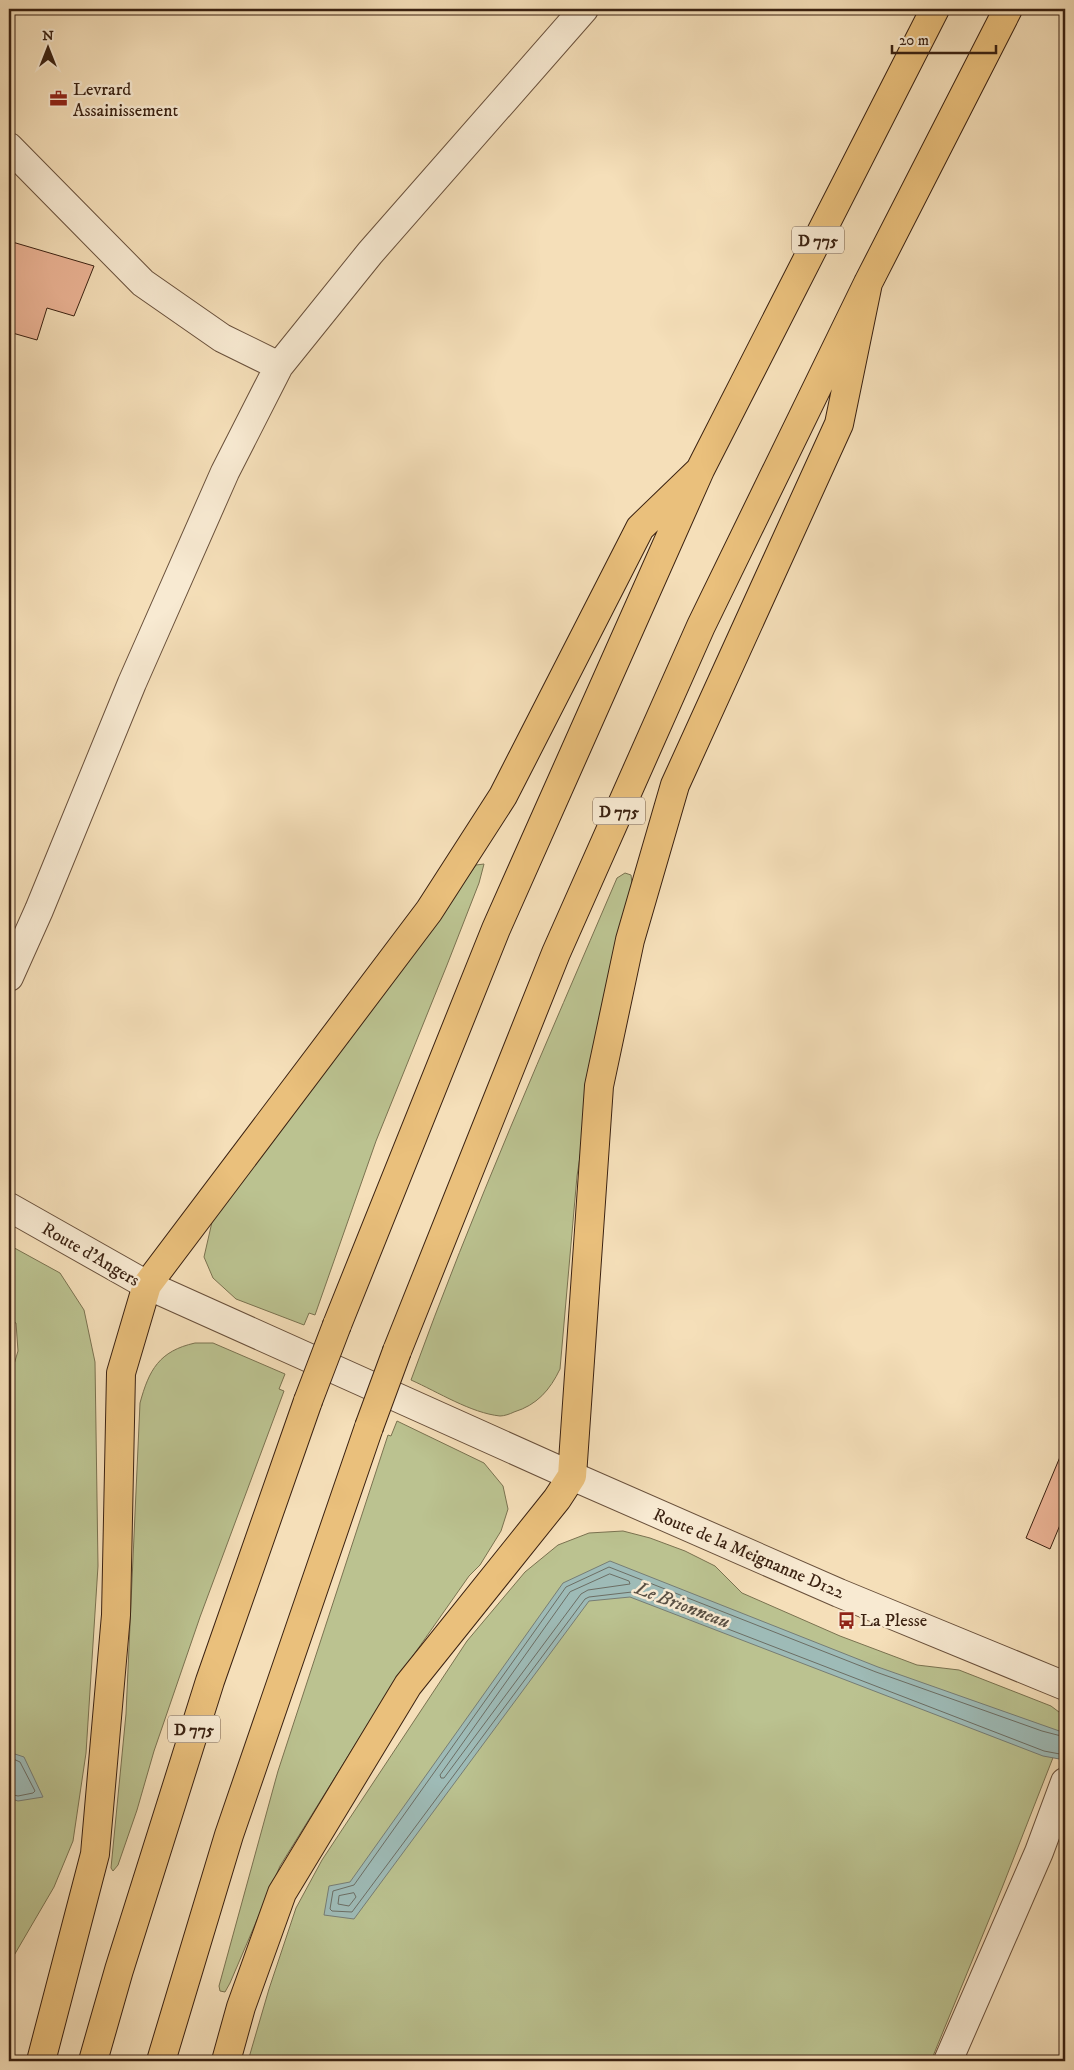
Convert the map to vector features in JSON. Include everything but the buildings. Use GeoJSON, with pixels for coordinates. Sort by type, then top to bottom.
{"type":"FeatureCollection","features":[{"type":"Feature","properties":{"kind":"highway","name":"D 775"},"geometry":{"type":"LineString","coordinates":[[93,2061],[119,1970],[210,1681],[308,1401],[496,929],[700,470],[936,9]]}},
{"type":"Feature","properties":{"kind":"highway","name":"D 775"},"geometry":{"type":"LineString","coordinates":[[161,2061],[229,1835],[368,1426],[560,944],[701,626],[868,283],[1008,9]]}},
{"type":"Feature","properties":{"kind":"highway"},"geometry":{"type":"LineString","coordinates":[[226,2061],[241,2007],[282,1894],[408,1685],[558,1499],[572,1476],[599,1086],[630,940],[675,785],[838,424],[868,283]]}},
{"type":"Feature","properties":{"kind":"highway"},"geometry":{"type":"LineString","coordinates":[[41,2061],[95,1854],[116,1615],[121,1373],[147,1285],[429,911],[503,796],[640,528],[700,470]]}},
{"type":"Feature","properties":{"kind":"street"},"geometry":{"type":"LineString","coordinates":[[9,977],[39,910],[132,683],[226,472],[279,366],[370,253],[584,9]]}},
{"type":"Feature","properties":{"kind":"street"},"geometry":{"type":"LineString","coordinates":[[9,147],[143,283],[222,338],[279,366]]}},
{"type":"Feature","properties":{"kind":"street","name":"Route d'Angers"},"geometry":{"type":"LineString","coordinates":[[9,1207],[147,1285],[572,1476]]}},
{"type":"Feature","properties":{"kind":"street","name":"Route de la Meignanne D122"},"geometry":{"type":"LineString","coordinates":[[572,1476],[839,1593],[1065,1686]]}},
{"type":"Feature","properties":{"kind":"street"},"geometry":{"type":"LineString","coordinates":[[948,2061],[1039,1852],[1065,1782]]}},
{"type":"Feature","properties":{"kind":"green space"},"geometry":{"type":"Polygon","coordinates":[[[484,864],[479,883],[376,1141],[315,1315],[309,1313],[304,1325],[236,1299],[213,1278],[204,1257],[212,1222],[220,1207],[401,971],[476,865],[484,864]]]}},
{"type":"Feature","properties":{"kind":"green space"},"geometry":{"type":"Polygon","coordinates":[[[625,873],[631,875],[632,883],[601,1021],[577,1176],[560,1369],[552,1384],[536,1401],[522,1409],[505,1415],[489,1414],[466,1406],[411,1380],[459,1253],[537,1065],[617,878],[625,873]]]}},
{"type":"Feature","properties":{"kind":"green space"},"geometry":{"type":"Polygon","coordinates":[[[9,1245],[60,1273],[84,1310],[95,1362],[98,1566],[86,1753],[73,1841],[54,1887],[9,1964],[9,1381],[18,1351],[16,1323],[9,1320],[9,1245]]]}},
{"type":"Feature","properties":{"kind":"green space"},"geometry":{"type":"Polygon","coordinates":[[[195,1343],[213,1343],[285,1374],[279,1389],[284,1391],[200,1617],[154,1751],[137,1810],[118,1865],[113,1871],[111,1868],[126,1714],[140,1403],[147,1381],[157,1364],[172,1351],[195,1343]]]}},
{"type":"Feature","properties":{"kind":"green space"},"geometry":{"type":"Polygon","coordinates":[[[397,1421],[484,1463],[503,1486],[508,1509],[501,1531],[480,1565],[469,1576],[391,1687],[280,1866],[230,1983],[225,1992],[220,1991],[219,1986],[278,1771],[388,1435],[391,1436],[397,1421]]]}},
{"type":"Feature","properties":{"kind":"green space"},"geometry":{"type":"Polygon","coordinates":[[[623,1531],[650,1538],[685,1551],[715,1566],[742,1593],[840,1636],[917,1665],[959,1670],[1051,1706],[1063,1715],[1065,1727],[931,2061],[248,2061],[269,1989],[296,1908],[322,1860],[467,1641],[525,1572],[558,1545],[589,1533],[623,1531]]]}},
{"type":"Feature","properties":{"kind":"water","name":"Le Brionneau"},"geometry":{"type":"Polygon","coordinates":[[[610,1561],[878,1667],[1065,1733],[1065,1760],[1043,1756],[630,1597],[589,1601],[354,1919],[324,1915],[329,1886],[350,1882],[563,1583],[610,1561]]]}},
{"type":"Feature","properties":{"kind":"water"},"geometry":{"type":"Polygon","coordinates":[[[9,1752],[24,1757],[43,1797],[18,1801],[9,1798],[9,1752]]]}},
{"type":"Feature","properties":{"kind":"water"},"geometry":{"type":"Polygon","coordinates":[[[566,2056],[578,2061],[496,2061],[504,2059],[540,2059],[566,2056]]]}},
{"type":"Feature","properties":{"kind":"place","name":"Levrard Assainissement"},"geometry":{"type":"Point","coordinates":[59,99]}},
{"type":"Feature","properties":{"kind":"place","name":"La Plesse"},"geometry":{"type":"Point","coordinates":[846,1620]}}]}
